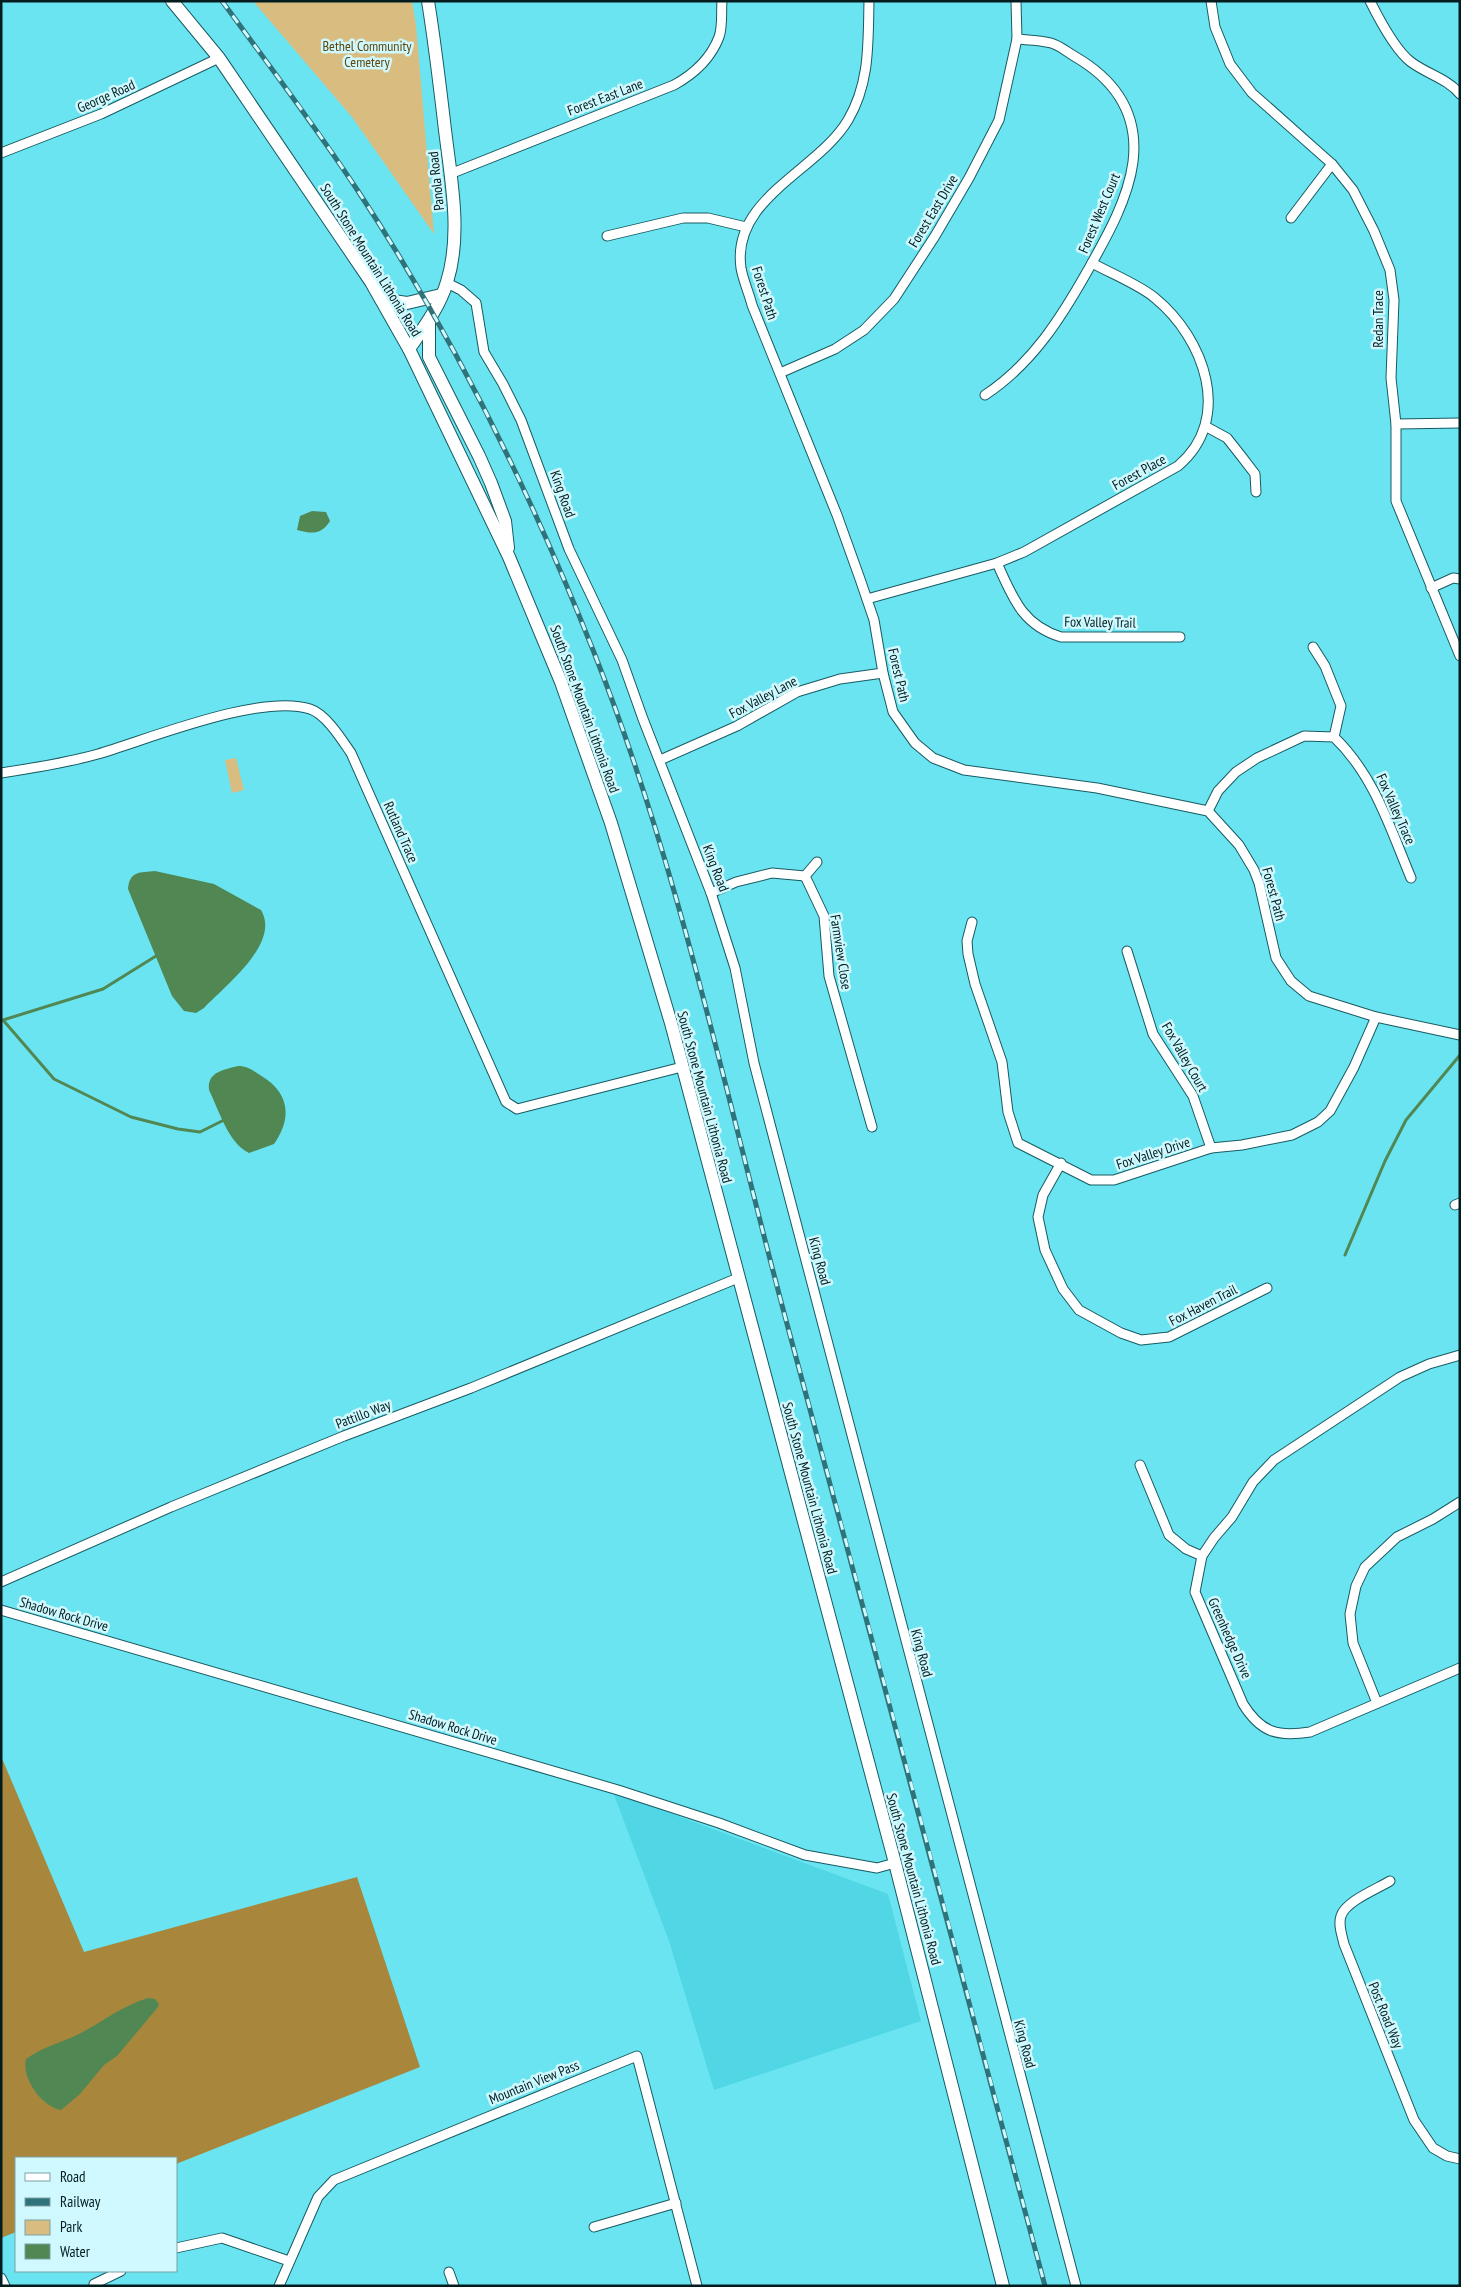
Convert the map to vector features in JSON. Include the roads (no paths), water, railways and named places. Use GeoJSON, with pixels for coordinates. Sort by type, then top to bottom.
{"type":"FeatureCollection","features":[{"type":"Feature","properties":{"kind":"main road","name":"South Stone Mountain Lithonia Road"},"geometry":{"type":"LineString","coordinates":[[172,1],[219,58],[371,282],[409,349],[509,558],[561,682],[605,805],[636,902],[682,1067],[895,1863],[1003,2286]]}},
{"type":"Feature","properties":{"kind":"main road","name":"Panola Road"},"geometry":{"type":"LineString","coordinates":[[409,349],[429,319],[447,283],[453,250],[455,215],[436,47],[428,1]]}},
{"type":"Feature","properties":{"kind":"main road"},"geometry":{"type":"LineString","coordinates":[[371,282],[393,300],[407,303],[441,295]]}},
{"type":"Feature","properties":{"kind":"main road"},"geometry":{"type":"LineString","coordinates":[[429,319],[429,357],[479,456],[490,483],[505,521],[509,558]]}},
{"type":"Feature","properties":{"kind":"street","name":"Forest East Lane"},"geometry":{"type":"LineString","coordinates":[[450,174],[687,78],[708,58],[719,36],[722,1]]}},
{"type":"Feature","properties":{"kind":"street","name":"Forest Path"},"geometry":{"type":"LineString","coordinates":[[869,1],[868,58],[864,82],[854,109],[830,145],[774,190],[746,228],[741,247],[741,269],[752,305],[837,515],[874,620],[883,673],[893,712],[916,743],[933,758],[964,770],[1097,788],[1208,812],[1239,845],[1254,870],[1259,883],[1276,958],[1291,981],[1310,996],[1376,1017],[1460,1035]]}},
{"type":"Feature","properties":{"kind":"street","name":"Forest East Drive"},"geometry":{"type":"LineString","coordinates":[[780,373],[836,349],[853,339],[875,320],[894,299],[964,186],[998,120],[1017,39],[1016,1]]}},
{"type":"Feature","properties":{"kind":"street","name":"Redan Trace"},"geometry":{"type":"LineString","coordinates":[[1211,1],[1215,27],[1230,64],[1252,93],[1332,164],[1353,190],[1374,230],[1390,270],[1394,300],[1391,378],[1396,424],[1396,501],[1460,656]]}},
{"type":"Feature","properties":{"kind":"street"},"geometry":{"type":"LineString","coordinates":[[1370,1],[1382,22],[1410,61],[1454,87],[1460,94]]}},
{"type":"Feature","properties":{"kind":"street","name":"Forest West Court"},"geometry":{"type":"LineString","coordinates":[[985,395],[1014,373],[1061,318],[1111,226],[1131,175],[1134,147],[1129,119],[1117,93],[1096,68],[1052,43],[1017,39]]}},
{"type":"Feature","properties":{"kind":"street","name":"George Road"},"geometry":{"type":"LineString","coordinates":[[1,153],[101,114],[219,58]]}},
{"type":"Feature","properties":{"kind":"street"},"geometry":{"type":"LineString","coordinates":[[1292,218],[1332,164]]}},
{"type":"Feature","properties":{"kind":"street"},"geometry":{"type":"LineString","coordinates":[[607,236],[684,218],[708,218],[746,228]]}},
{"type":"Feature","properties":{"kind":"street","name":"Forest Place"},"geometry":{"type":"LineString","coordinates":[[866,598],[997,563],[1024,552],[1178,466],[1188,457],[1205,426],[1208,406],[1206,377],[1197,350],[1182,325],[1154,297],[1092,263]]}},
{"type":"Feature","properties":{"kind":"street","name":"King Road"},"geometry":{"type":"LineString","coordinates":[[447,283],[461,290],[476,303],[484,352],[504,384],[521,420],[569,549],[622,660],[643,720],[711,893],[735,968],[754,1063],[1076,2286]]}},
{"type":"Feature","properties":{"kind":"street"},"geometry":{"type":"LineString","coordinates":[[1396,424],[1460,422]]}},
{"type":"Feature","properties":{"kind":"street"},"geometry":{"type":"LineString","coordinates":[[1205,426],[1226,438],[1242,457],[1255,474],[1256,492]]}},
{"type":"Feature","properties":{"kind":"street","name":"Fox Valley Trail"},"geometry":{"type":"LineString","coordinates":[[997,563],[1025,616],[1048,632],[1061,637],[1180,638]]}},
{"type":"Feature","properties":{"kind":"street"},"geometry":{"type":"LineString","coordinates":[[1431,588],[1452,578],[1460,579]]}},
{"type":"Feature","properties":{"kind":"street"},"geometry":{"type":"LineString","coordinates":[[1208,812],[1218,792],[1230,779],[1257,758],[1304,736],[1334,737],[1341,706],[1325,666],[1313,647]]}},
{"type":"Feature","properties":{"kind":"street","name":"Fox Valley Lane"},"geometry":{"type":"LineString","coordinates":[[660,760],[738,726],[797,692],[840,678],[883,673]]}},
{"type":"Feature","properties":{"kind":"street","name":"Rutland Trace"},"geometry":{"type":"LineString","coordinates":[[1,773],[45,766],[96,754],[236,712],[290,704],[313,709],[338,732],[351,753],[506,1102],[517,1109],[523,1108],[682,1067]]}},
{"type":"Feature","properties":{"kind":"street","name":"Fox Valley Trace"},"geometry":{"type":"LineString","coordinates":[[1334,737],[1352,753],[1372,784],[1411,878]]}},
{"type":"Feature","properties":{"kind":"street"},"geometry":{"type":"LineString","coordinates":[[711,893],[736,882],[772,873],[805,876],[817,862]]}},
{"type":"Feature","properties":{"kind":"street","name":"Farmview Close"},"geometry":{"type":"LineString","coordinates":[[805,876],[824,916],[828,976],[872,1127]]}},
{"type":"Feature","properties":{"kind":"street","name":"Fox Valley Drive"},"geometry":{"type":"LineString","coordinates":[[972,922],[968,941],[968,954],[975,984],[1002,1062],[1008,1112],[1018,1143],[1061,1163],[1090,1180],[1114,1180],[1210,1148],[1242,1145],[1292,1135],[1318,1122],[1330,1111],[1354,1067],[1376,1017]]}},
{"type":"Feature","properties":{"kind":"street","name":"Fox Valley Court"},"geometry":{"type":"LineString","coordinates":[[1127,950],[1153,1034],[1193,1096],[1210,1148]]}},
{"type":"Feature","properties":{"kind":"street","name":"Fox Haven Trail"},"geometry":{"type":"LineString","coordinates":[[1061,1163],[1043,1195],[1038,1217],[1045,1250],[1063,1289],[1079,1310],[1121,1333],[1141,1340],[1169,1337],[1267,1288]]}},
{"type":"Feature","properties":{"kind":"street","name":"Pattillo Way"},"geometry":{"type":"LineString","coordinates":[[1,1582],[171,1507],[344,1436],[470,1388],[738,1278]]}},
{"type":"Feature","properties":{"kind":"street","name":"Greenhedge Drive"},"geometry":{"type":"LineString","coordinates":[[1460,1355],[1429,1364],[1400,1377],[1274,1460],[1253,1482],[1232,1516],[1202,1556],[1195,1592],[1243,1704],[1250,1716],[1261,1726],[1274,1732],[1288,1736],[1310,1732],[1460,1668]]}},
{"type":"Feature","properties":{"kind":"street"},"geometry":{"type":"LineString","coordinates":[[1140,1465],[1169,1535],[1186,1549],[1202,1556]]}},
{"type":"Feature","properties":{"kind":"street"},"geometry":{"type":"LineString","coordinates":[[1377,1703],[1353,1643],[1350,1614],[1356,1586],[1365,1567],[1398,1537],[1433,1520],[1460,1502]]}},
{"type":"Feature","properties":{"kind":"street","name":"Shadow Rock Drive"},"geometry":{"type":"LineString","coordinates":[[1,1610],[618,1790],[719,1823],[805,1855],[876,1868],[895,1863]]}},
{"type":"Feature","properties":{"kind":"street","name":"Post Road Way"},"geometry":{"type":"LineString","coordinates":[[1390,1881],[1348,1906],[1341,1916],[1340,1926],[1344,1944],[1414,2120],[1433,2148],[1447,2156],[1460,2159]]}},
{"type":"Feature","properties":{"kind":"street","name":"Mountain View Pass"},"geometry":{"type":"LineString","coordinates":[[279,2286],[318,2197],[334,2180],[637,2056],[697,2286]]}},
{"type":"Feature","properties":{"kind":"street"},"geometry":{"type":"LineString","coordinates":[[594,2227],[676,2203]]}},
{"type":"Feature","properties":{"kind":"street"},"geometry":{"type":"LineString","coordinates":[[178,2248],[222,2238],[289,2261]]}},
{"type":"Feature","properties":{"kind":"street"},"geometry":{"type":"LineString","coordinates":[[94,2284],[119,2272]]}},
{"type":"Feature","properties":{"kind":"street"},"geometry":{"type":"LineString","coordinates":[[449,2272],[454,2286]]}},
{"type":"Feature","properties":{"kind":"street"},"geometry":{"type":"LineString","coordinates":[[1,2278],[5,2286]]}},
{"type":"Feature","properties":{"kind":"water"},"geometry":{"type":"Polygon","coordinates":[[[312,511],[326,512],[330,521],[327,526],[316,532],[297,530],[300,516],[312,511]]]}},
{"type":"Feature","properties":{"kind":"water"},"geometry":{"type":"Polygon","coordinates":[[[155,871],[214,884],[261,910],[265,923],[263,936],[257,950],[248,963],[204,1008],[196,1013],[184,1011],[172,996],[128,889],[133,875],[155,871]]]}},
{"type":"Feature","properties":{"kind":"water"},"geometry":{"type":"Polygon","coordinates":[[[238,1066],[249,1069],[270,1082],[282,1097],[285,1106],[284,1124],[274,1144],[249,1153],[235,1142],[209,1090],[209,1084],[213,1076],[238,1066]]]}},
{"type":"Feature","properties":{"kind":"water"},"geometry":{"type":"Polygon","coordinates":[[[148,1998],[155,1999],[159,2004],[158,2007],[117,2056],[104,2065],[80,2094],[61,2110],[54,2108],[40,2098],[27,2075],[26,2059],[75,2036],[138,2001],[148,1998]]]}},
{"type":"Feature","properties":{"kind":"waterway"},"geometry":{"type":"LineString","coordinates":[[156,956],[103,989],[3,1020],[54,1079],[131,1117],[178,1129],[200,1132],[224,1120]]}},
{"type":"Feature","properties":{"kind":"waterway"},"geometry":{"type":"LineString","coordinates":[[1345,1255],[1385,1161],[1406,1120],[1460,1055]]}},
{"type":"Feature","properties":{"kind":"railway"},"geometry":{"type":"LineString","coordinates":[[222,1],[358,191],[393,245],[457,357],[487,414],[543,531],[593,650],[624,734],[678,904],[767,1249],[1045,2286]]}},
{"type":"Feature","properties":{"kind":"park label","name":"Bethel Community Cemetery"},"geometry":{"type":"Point","coordinates":[367,54]}}]}
